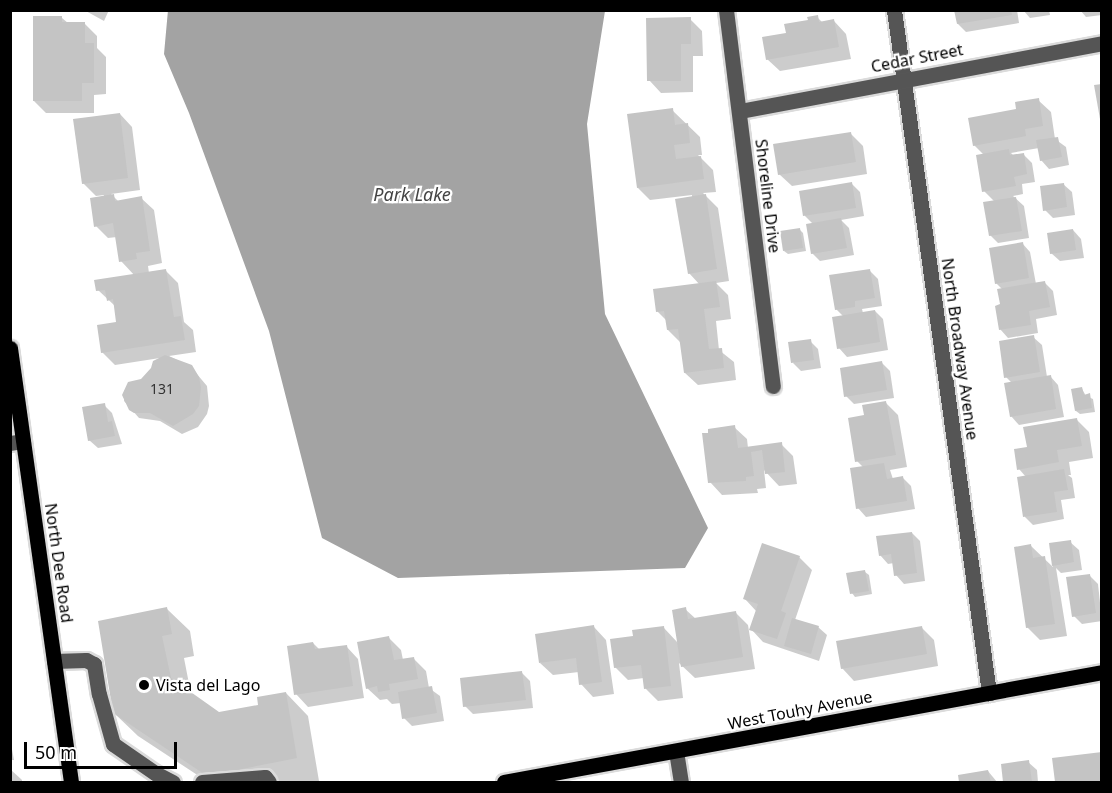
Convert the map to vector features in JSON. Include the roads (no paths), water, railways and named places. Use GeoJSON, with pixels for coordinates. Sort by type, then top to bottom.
{"type":"FeatureCollection","features":[{"type":"Feature","properties":{"kind":"main road","name":"North Dee Road"},"geometry":{"type":"LineString","coordinates":[[10,348],[17,442],[54,661],[71,783]]}},
{"type":"Feature","properties":{"kind":"main road","name":"West Touhy Avenue"},"geometry":{"type":"LineString","coordinates":[[508,782],[1101,672]]}},
{"type":"Feature","properties":{"kind":"street","name":"Shoreline Drive"},"geometry":{"type":"LineString","coordinates":[[726,10],[773,386]]}},
{"type":"Feature","properties":{"kind":"street","name":"North Broadway Avenue"},"geometry":{"type":"LineString","coordinates":[[894,10],[989,693]]}},
{"type":"Feature","properties":{"kind":"street","name":"Cedar Street"},"geometry":{"type":"LineString","coordinates":[[740,111],[904,78],[1101,43]]}},
{"type":"Feature","properties":{"kind":"street"},"geometry":{"type":"LineString","coordinates":[[54,661],[86,660],[94,664],[99,694],[113,744],[173,783]]}},
{"type":"Feature","properties":{"kind":"street"},"geometry":{"type":"LineString","coordinates":[[676,751],[681,783]]}},
{"type":"Feature","properties":{"kind":"street"},"geometry":{"type":"LineString","coordinates":[[202,783],[265,777],[269,783]]}},
{"type":"Feature","properties":{"kind":"water","name":"Park Lake"},"geometry":{"type":"Polygon","coordinates":[[[168,10],[605,11],[587,124],[605,314],[708,528],[685,568],[398,578],[322,538],[269,331],[189,113],[164,54],[168,10]]]}},
{"type":"Feature","properties":{"kind":"place","name":"Vista del Lago"},"geometry":{"type":"Point","coordinates":[144,685]}}]}
